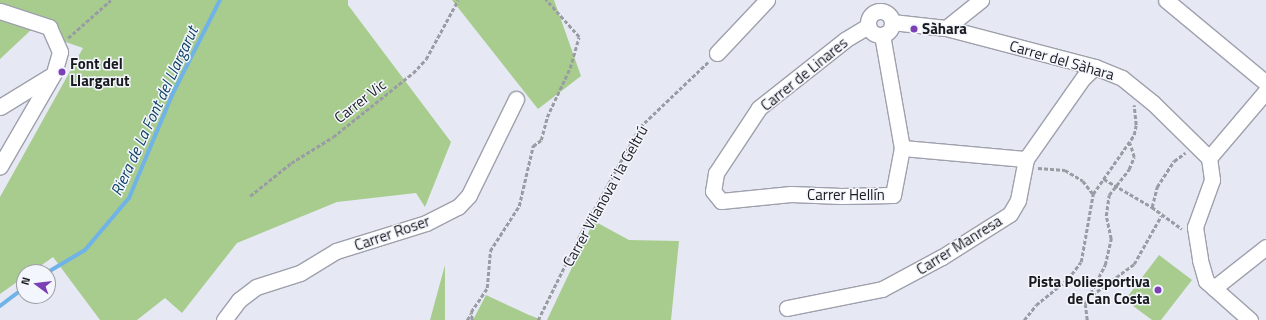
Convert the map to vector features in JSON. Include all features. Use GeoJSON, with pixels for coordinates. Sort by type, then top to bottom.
{"type":"FeatureCollection","features":[{"type":"Feature","properties":{"kind":"street"},"geometry":{"type":"LineString","coordinates":[[717,53],[767,0]]}},
{"type":"Feature","properties":{"kind":"street"},"geometry":{"type":"LineString","coordinates":[[946,28],[981,0]]}},
{"type":"Feature","properties":{"kind":"street"},"geometry":{"type":"LineString","coordinates":[[1174,3],[1266,83]]}},
{"type":"Feature","properties":{"kind":"street"},"geometry":{"type":"LineString","coordinates":[[881,6],[888,14],[892,22],[889,31],[882,36],[872,33],[868,26],[870,17],[881,6]]}},
{"type":"Feature","properties":{"kind":"street"},"geometry":{"type":"LineString","coordinates":[[0,11],[50,27],[60,52],[54,73],[0,166]]}},
{"type":"Feature","properties":{"kind":"street","name":"Carrer del Sàhara"},"geometry":{"type":"LineString","coordinates":[[892,22],[946,28],[1095,67],[1122,78],[1132,85],[1209,158]]}},
{"type":"Feature","properties":{"kind":"street","name":"Carrer de Linares"},"geometry":{"type":"LineString","coordinates":[[713,191],[716,173],[759,108],[845,40],[868,26]]}},
{"type":"Feature","properties":{"kind":"street","name":"Carrer Hellín"},"geometry":{"type":"LineString","coordinates":[[713,191],[722,201],[791,194],[841,196],[893,195],[902,148],[882,36]]}},
{"type":"Feature","properties":{"kind":"street","name":"Carrer Manresa"},"geometry":{"type":"LineString","coordinates":[[787,308],[882,289],[942,257],[1010,214],[1018,200],[1026,159],[1083,78],[1095,67]]}},
{"type":"Feature","properties":{"kind":"street"},"geometry":{"type":"LineString","coordinates":[[0,107],[54,73]]}},
{"type":"Feature","properties":{"kind":"street"},"geometry":{"type":"LineString","coordinates":[[1250,320],[1206,281],[1195,227],[1212,180],[1209,158],[1266,91]]}},
{"type":"Feature","properties":{"kind":"street","name":"Carrer Roser"},"geometry":{"type":"LineString","coordinates":[[224,320],[238,300],[256,287],[300,273],[336,251],[426,223],[458,207],[469,195],[516,99]]}},
{"type":"Feature","properties":{"kind":"street"},"geometry":{"type":"LineString","coordinates":[[902,148],[1026,159]]}},
{"type":"Feature","properties":{"kind":"street"},"geometry":{"type":"LineString","coordinates":[[1214,288],[1266,247]]}},
{"type":"Feature","properties":{"kind":"path"},"geometry":{"type":"LineString","coordinates":[[59,47],[111,0]]}},
{"type":"Feature","properties":{"kind":"path","name":"Carrer Vic"},"geometry":{"type":"LineString","coordinates":[[250,196],[291,163],[333,137],[413,73],[426,59],[458,0]]}},
{"type":"Feature","properties":{"kind":"path"},"geometry":{"type":"LineString","coordinates":[[467,320],[487,288],[490,251],[519,206],[533,146],[541,140],[547,117],[570,68],[579,37],[546,0]]}},
{"type":"Feature","properties":{"kind":"path","name":"Carrer Vilanova i la Geltrú"},"geometry":{"type":"LineString","coordinates":[[538,320],[541,317],[582,231],[640,126],[717,53]]}},
{"type":"Feature","properties":{"kind":"path"},"geometry":{"type":"LineString","coordinates":[[1024,320],[1036,305],[1068,279],[1081,262],[1093,194],[1130,143],[1136,124],[1132,85]]}},
{"type":"Feature","properties":{"kind":"path"},"geometry":{"type":"LineString","coordinates":[[1087,320],[1085,304],[1105,265],[1112,239],[1106,216],[1109,195],[1117,187],[1134,157],[1130,143]]}},
{"type":"Feature","properties":{"kind":"path"},"geometry":{"type":"LineString","coordinates":[[1152,207],[1157,187],[1174,161],[1183,153],[1198,147]]}},
{"type":"Feature","properties":{"kind":"path"},"geometry":{"type":"LineString","coordinates":[[1026,159],[1038,168],[1065,170],[1083,181],[1093,194]]}},
{"type":"Feature","properties":{"kind":"path"},"geometry":{"type":"LineString","coordinates":[[1104,179],[1152,207],[1184,231],[1196,232]]}},
{"type":"Feature","properties":{"kind":"path"},"geometry":{"type":"LineString","coordinates":[[1090,296],[1134,264],[1162,216]]}},
{"type":"Feature","properties":{"kind":"path"},"geometry":{"type":"LineString","coordinates":[[471,312],[472,320]]}},
{"type":"Feature","properties":{"kind":"green space"},"geometry":{"type":"Polygon","coordinates":[[[0,0],[348,0],[348,5],[451,142],[425,207],[416,193],[337,202],[237,243],[182,313],[165,298],[137,320],[100,320],[53,257],[43,264],[16,264],[16,283],[0,294],[0,197],[83,48],[31,30],[0,59],[0,0]]]}},
{"type":"Feature","properties":{"kind":"green space"},"geometry":{"type":"Polygon","coordinates":[[[452,0],[554,0],[581,76],[538,109],[452,0]]]}},
{"type":"Feature","properties":{"kind":"green space"},"geometry":{"type":"Polygon","coordinates":[[[594,221],[629,240],[679,241],[671,320],[547,320],[594,221]]]}},
{"type":"Feature","properties":{"kind":"green space","name":"Pista Poliesportiva de Can Costa"},"geometry":{"type":"Polygon","coordinates":[[[1159,255],[1192,280],[1161,320],[1152,320],[1125,300],[1159,255]]]}},
{"type":"Feature","properties":{"kind":"green space"},"geometry":{"type":"Polygon","coordinates":[[[445,265],[445,320],[430,320],[445,265]]]}},
{"type":"Feature","properties":{"kind":"green space"},"geometry":{"type":"Polygon","coordinates":[[[486,295],[529,315],[542,320],[473,320],[486,295]]]}},
{"type":"Feature","properties":{"kind":"waterway","name":"Riera de La Font del Llargarut"},"geometry":{"type":"LineString","coordinates":[[56,267],[85,250],[129,198],[172,95],[220,0]]}},
{"type":"Feature","properties":{"kind":"waterway","name":"Riera de La Font del Llargarut"},"geometry":{"type":"LineString","coordinates":[[0,306],[16,294]]}},
{"type":"Feature","properties":{"kind":"place","name":"Sàhara"},"geometry":{"type":"Point","coordinates":[914,29]}},
{"type":"Feature","properties":{"kind":"place","name":"Font del Llargarut"},"geometry":{"type":"Point","coordinates":[62,72]}},
{"type":"Feature","properties":{"kind":"place","name":"Pista Poliesportiva de Can Costa"},"geometry":{"type":"Point","coordinates":[1158,290]}}]}
